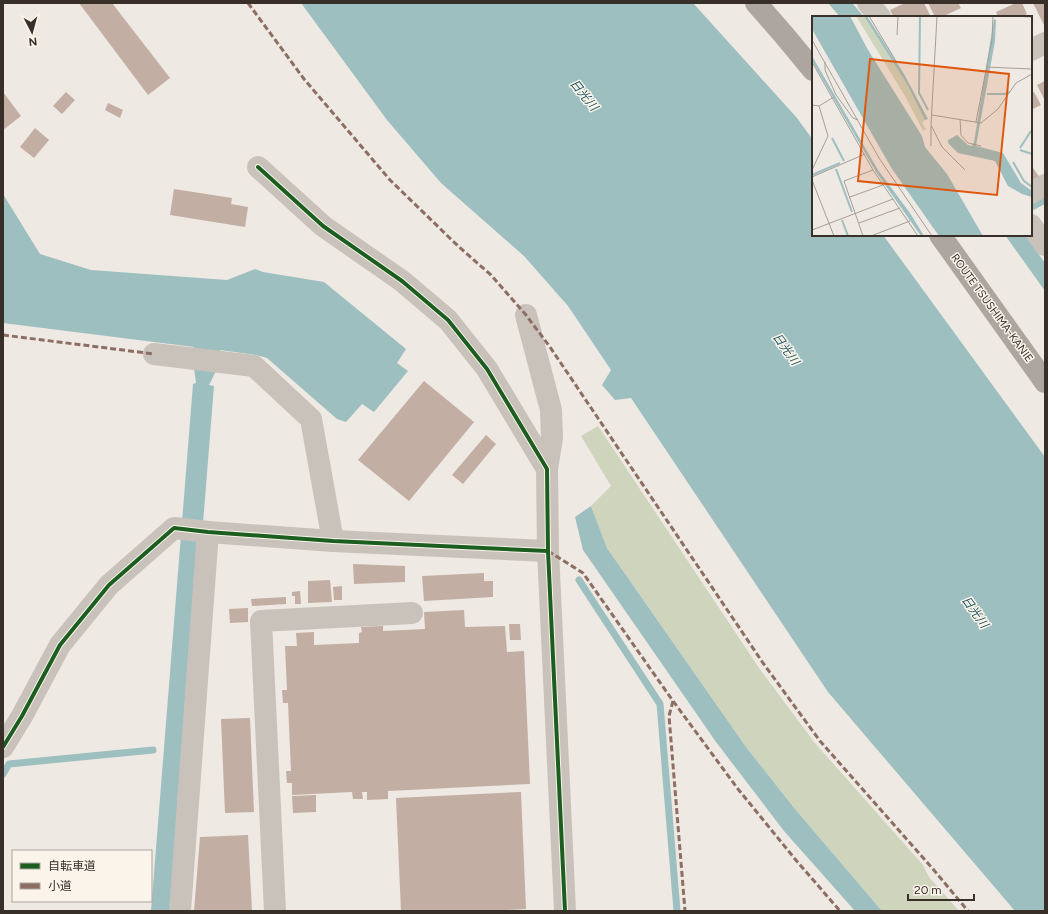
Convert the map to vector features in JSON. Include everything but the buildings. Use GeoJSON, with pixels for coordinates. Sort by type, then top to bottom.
{"type":"FeatureCollection","features":[{"type":"Feature","properties":{"kind":"main road"},"geometry":{"type":"LineString","coordinates":[[756,3],[812,69]]}},
{"type":"Feature","properties":{"kind":"main road","name":"ROUTE TSUSHIMA-KANIE"},"geometry":{"type":"LineString","coordinates":[[941,236],[1045,382]]}},
{"type":"Feature","properties":{"kind":"street"},"geometry":{"type":"LineString","coordinates":[[868,3],[879,16]]}},
{"type":"Feature","properties":{"kind":"street"},"geometry":{"type":"LineString","coordinates":[[1032,50],[1045,43]]}},
{"type":"Feature","properties":{"kind":"street"},"geometry":{"type":"LineString","coordinates":[[258,167],[323,226],[402,281],[448,320],[487,369],[547,469]]}},
{"type":"Feature","properties":{"kind":"street"},"geometry":{"type":"LineString","coordinates":[[1032,192],[1045,185]]}},
{"type":"Feature","properties":{"kind":"street"},"geometry":{"type":"LineString","coordinates":[[1032,226],[1045,245]]}},
{"type":"Feature","properties":{"kind":"street"},"geometry":{"type":"LineString","coordinates":[[526,316],[551,410],[552,438],[547,469],[548,551],[564,911]]}},
{"type":"Feature","properties":{"kind":"street"},"geometry":{"type":"LineString","coordinates":[[154,354],[254,366],[311,419],[333,541]]}},
{"type":"Feature","properties":{"kind":"street"},"geometry":{"type":"LineString","coordinates":[[3,747],[22,716],[60,645],[109,585],[174,528],[206,532],[333,541],[548,551]]}},
{"type":"Feature","properties":{"kind":"street"},"geometry":{"type":"LineString","coordinates":[[180,911],[206,532]]}},
{"type":"Feature","properties":{"kind":"street"},"geometry":{"type":"LineString","coordinates":[[275,911],[261,621],[412,613]]}},
{"type":"Feature","properties":{"kind":"green space"},"geometry":{"type":"Polygon","coordinates":[[[598,426],[759,668],[814,742],[923,865],[929,877],[959,911],[882,911],[795,809],[746,747],[607,548],[591,506],[611,486],[581,436],[598,426]]]}},
{"type":"Feature","properties":{"kind":"water","name":"日光川"},"geometry":{"type":"Polygon","coordinates":[[[301,3],[693,3],[797,118],[812,139],[812,236],[884,236],[1045,457],[1045,911],[1015,911],[828,692],[631,398],[615,400],[602,385],[611,370],[568,306],[524,256],[441,183],[387,120],[301,3]]]}},
{"type":"Feature","properties":{"kind":"water"},"geometry":{"type":"Polygon","coordinates":[[[828,3],[852,3],[863,16],[839,16],[828,3]]]}},
{"type":"Feature","properties":{"kind":"water"},"geometry":{"type":"Polygon","coordinates":[[[3,194],[40,254],[91,270],[227,280],[255,269],[263,272],[324,282],[406,349],[397,363],[408,371],[374,412],[362,404],[346,422],[337,419],[267,358],[220,350],[215,373],[209,385],[214,386],[172,911],[151,911],[193,384],[196,383],[194,347],[3,323],[3,194]]]}},
{"type":"Feature","properties":{"kind":"water"},"geometry":{"type":"Polygon","coordinates":[[[1006,236],[1026,236],[1045,263],[1045,291],[1006,236]]]}},
{"type":"Feature","properties":{"kind":"water"},"geometry":{"type":"Polygon","coordinates":[[[591,506],[607,548],[746,747],[795,809],[882,911],[855,911],[784,831],[716,742],[583,550],[575,517],[591,506]]]}},
{"type":"Feature","properties":{"kind":"waterway"},"geometry":{"type":"LineString","coordinates":[[1034,206],[1045,200]]}},
{"type":"Feature","properties":{"kind":"waterway"},"geometry":{"type":"LineString","coordinates":[[579,580],[660,704],[677,911]]}},
{"type":"Feature","properties":{"kind":"waterway"},"geometry":{"type":"LineString","coordinates":[[3,774],[9,764],[153,750]]}},
{"type":"Feature","properties":{"kind":"marked path"},"geometry":{"type":"LineString","coordinates":[[248,3],[304,79],[390,180],[458,246],[491,275],[526,315],[550,347],[763,663],[820,741],[968,911]]}},
{"type":"Feature","properties":{"kind":"marked path"},"geometry":{"type":"LineString","coordinates":[[3,335],[154,354]]}},
{"type":"Feature","properties":{"kind":"marked path"},"geometry":{"type":"LineString","coordinates":[[548,551],[583,573],[673,701],[738,789],[840,911]]}},
{"type":"Feature","properties":{"kind":"marked path"},"geometry":{"type":"LineString","coordinates":[[673,701],[669,716],[685,911]]}},
{"type":"Feature","properties":{"kind":"cycle path"},"geometry":{"type":"LineString","coordinates":[[258,167],[323,226],[402,281],[448,320],[487,369],[547,469],[548,551],[565,911]]}},
{"type":"Feature","properties":{"kind":"cycle path"},"geometry":{"type":"LineString","coordinates":[[3,747],[22,716],[60,645],[109,585],[174,528],[208,532],[333,541],[548,551]]}}]}
